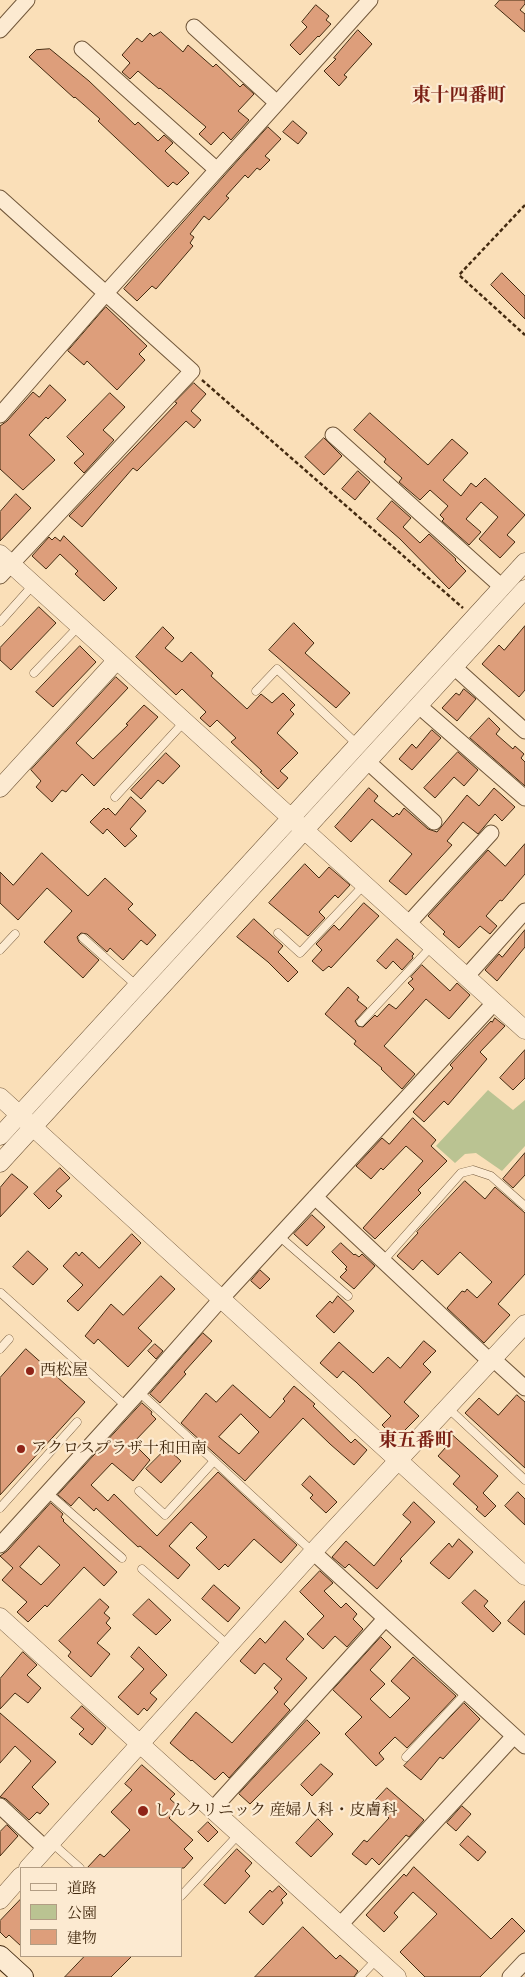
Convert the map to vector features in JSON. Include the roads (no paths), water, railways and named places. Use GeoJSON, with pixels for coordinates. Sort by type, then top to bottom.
{"type":"FeatureCollection","features":[{"type":"Feature","properties":{"kind":"main road"},"geometry":{"type":"LineString","coordinates":[[0,1956],[23,1977]]}},
{"type":"Feature","properties":{"kind":"street"},"geometry":{"type":"LineString","coordinates":[[0,30],[27,0]]}},
{"type":"Feature","properties":{"kind":"street"},"geometry":{"type":"LineString","coordinates":[[0,415],[106,292],[370,0]]}},
{"type":"Feature","properties":{"kind":"street"},"geometry":{"type":"LineString","coordinates":[[194,27],[277,104]]}},
{"type":"Feature","properties":{"kind":"street"},"geometry":{"type":"LineString","coordinates":[[82,49],[217,170]]}},
{"type":"Feature","properties":{"kind":"street"},"geometry":{"type":"LineString","coordinates":[[0,198],[192,370],[4,565],[34,584],[116,661],[525,1030]]}},
{"type":"Feature","properties":{"kind":"street"},"geometry":{"type":"LineString","coordinates":[[333,435],[502,587]]}},
{"type":"Feature","properties":{"kind":"street"},"geometry":{"type":"LineString","coordinates":[[0,1136],[525,562]]}},
{"type":"Feature","properties":{"kind":"street"},"geometry":{"type":"LineString","coordinates":[[0,1163],[525,591]]}},
{"type":"Feature","properties":{"kind":"street"},"geometry":{"type":"LineString","coordinates":[[0,788],[116,661]]}},
{"type":"Feature","properties":{"kind":"street"},"geometry":{"type":"LineString","coordinates":[[454,667],[525,731]]}},
{"type":"Feature","properties":{"kind":"street"},"geometry":{"type":"LineString","coordinates":[[419,706],[525,798]]}},
{"type":"Feature","properties":{"kind":"street"},"geometry":{"type":"LineString","coordinates":[[368,762],[434,822]]}},
{"type":"Feature","properties":{"kind":"street"},"geometry":{"type":"LineString","coordinates":[[408,924],[491,833]]}},
{"type":"Feature","properties":{"kind":"street"},"geometry":{"type":"LineString","coordinates":[[466,977],[525,911]]}},
{"type":"Feature","properties":{"kind":"street"},"geometry":{"type":"LineString","coordinates":[[0,1545],[221,1299],[494,1003]]}},
{"type":"Feature","properties":{"kind":"street"},"geometry":{"type":"LineString","coordinates":[[0,1097],[525,1576]]}},
{"type":"Feature","properties":{"kind":"street"},"geometry":{"type":"LineString","coordinates":[[314,1197],[525,1388]]}},
{"type":"Feature","properties":{"kind":"street"},"geometry":{"type":"LineString","coordinates":[[29,1867],[313,1552],[525,1324]]}},
{"type":"Feature","properties":{"kind":"street"},"geometry":{"type":"LineString","coordinates":[[313,1552],[525,1746]]}},
{"type":"Feature","properties":{"kind":"street"},"geometry":{"type":"LineString","coordinates":[[0,1617],[397,1977]]}},
{"type":"Feature","properties":{"kind":"street"},"geometry":{"type":"LineString","coordinates":[[212,1810],[384,1619]]}},
{"type":"Feature","properties":{"kind":"street"},"geometry":{"type":"LineString","coordinates":[[340,1926],[514,1736]]}},
{"type":"Feature","properties":{"kind":"street"},"geometry":{"type":"LineString","coordinates":[[0,1806],[48,1846]]}},
{"type":"Feature","properties":{"kind":"street"},"geometry":{"type":"LineString","coordinates":[[0,1900],[20,1877]]}},
{"type":"Feature","properties":{"kind":"street"},"geometry":{"type":"LineString","coordinates":[[510,1977],[525,1961]]}},
{"type":"Feature","properties":{"kind":"lane"},"geometry":{"type":"LineString","coordinates":[[0,622],[34,584]]}},
{"type":"Feature","properties":{"kind":"lane"},"geometry":{"type":"LineString","coordinates":[[34,673],[79,626]]}},
{"type":"Feature","properties":{"kind":"lane"},"geometry":{"type":"LineString","coordinates":[[256,691],[277,668],[358,745]]}},
{"type":"Feature","properties":{"kind":"lane"},"geometry":{"type":"LineString","coordinates":[[115,797],[184,722]]}},
{"type":"Feature","properties":{"kind":"lane"},"geometry":{"type":"LineString","coordinates":[[278,933],[300,953],[364,885]]}},
{"type":"Feature","properties":{"kind":"lane"},"geometry":{"type":"LineString","coordinates":[[0,950],[14,934]]}},
{"type":"Feature","properties":{"kind":"lane"},"geometry":{"type":"LineString","coordinates":[[83,938],[136,986]]}},
{"type":"Feature","properties":{"kind":"lane"},"geometry":{"type":"LineString","coordinates":[[361,1022],[432,946]]}},
{"type":"Feature","properties":{"kind":"lane"},"geometry":{"type":"LineString","coordinates":[[383,1261],[462,1173],[473,1170],[491,1176],[525,1206]]}},
{"type":"Feature","properties":{"kind":"lane"},"geometry":{"type":"LineString","coordinates":[[279,1236],[348,1296]]}},
{"type":"Feature","properties":{"kind":"lane"},"geometry":{"type":"LineString","coordinates":[[1,1293],[126,1406]]}},
{"type":"Feature","properties":{"kind":"lane"},"geometry":{"type":"LineString","coordinates":[[0,1349],[9,1339]]}},
{"type":"Feature","properties":{"kind":"lane"},"geometry":{"type":"LineString","coordinates":[[139,1392],[313,1552]]}},
{"type":"Feature","properties":{"kind":"lane"},"geometry":{"type":"LineString","coordinates":[[448,1408],[525,1480]]}},
{"type":"Feature","properties":{"kind":"lane"},"geometry":{"type":"LineString","coordinates":[[0,1508],[77,1422]]}},
{"type":"Feature","properties":{"kind":"lane"},"geometry":{"type":"LineString","coordinates":[[139,1491],[165,1515],[214,1461]]}},
{"type":"Feature","properties":{"kind":"lane"},"geometry":{"type":"LineString","coordinates":[[48,1493],[122,1558]]}},
{"type":"Feature","properties":{"kind":"lane"},"geometry":{"type":"LineString","coordinates":[[142,1569],[230,1646]]}},
{"type":"Feature","properties":{"kind":"lane"},"geometry":{"type":"LineString","coordinates":[[406,1757],[466,1693]]}},
{"type":"Feature","properties":{"kind":"lane"},"geometry":{"type":"LineString","coordinates":[[182,1895],[239,1834]]}},
{"type":"Feature","properties":{"kind":"lane"},"geometry":{"type":"LineString","coordinates":[[48,1846],[79,1867]]}},
{"type":"Feature","properties":{"kind":"lane"},"geometry":{"type":"LineString","coordinates":[[360,1977],[377,1959]]}},
{"type":"Feature","properties":{"kind":"place","name":"西松屋"},"geometry":{"type":"Point","coordinates":[30,1371]}},
{"type":"Feature","properties":{"kind":"place","name":"アクロスプラザ十和田南"},"geometry":{"type":"Point","coordinates":[21,1449]}},
{"type":"Feature","properties":{"kind":"place","name":"しんクリニック 産婦人科・皮膚科"},"geometry":{"type":"Point","coordinates":[143,1811]}},
{"type":"Feature","properties":{"kind":"district","name":"東十四番町"},"geometry":{"type":"Point","coordinates":[459,96]}},
{"type":"Feature","properties":{"kind":"district","name":"東五番町"},"geometry":{"type":"Point","coordinates":[416,1441]}}]}
